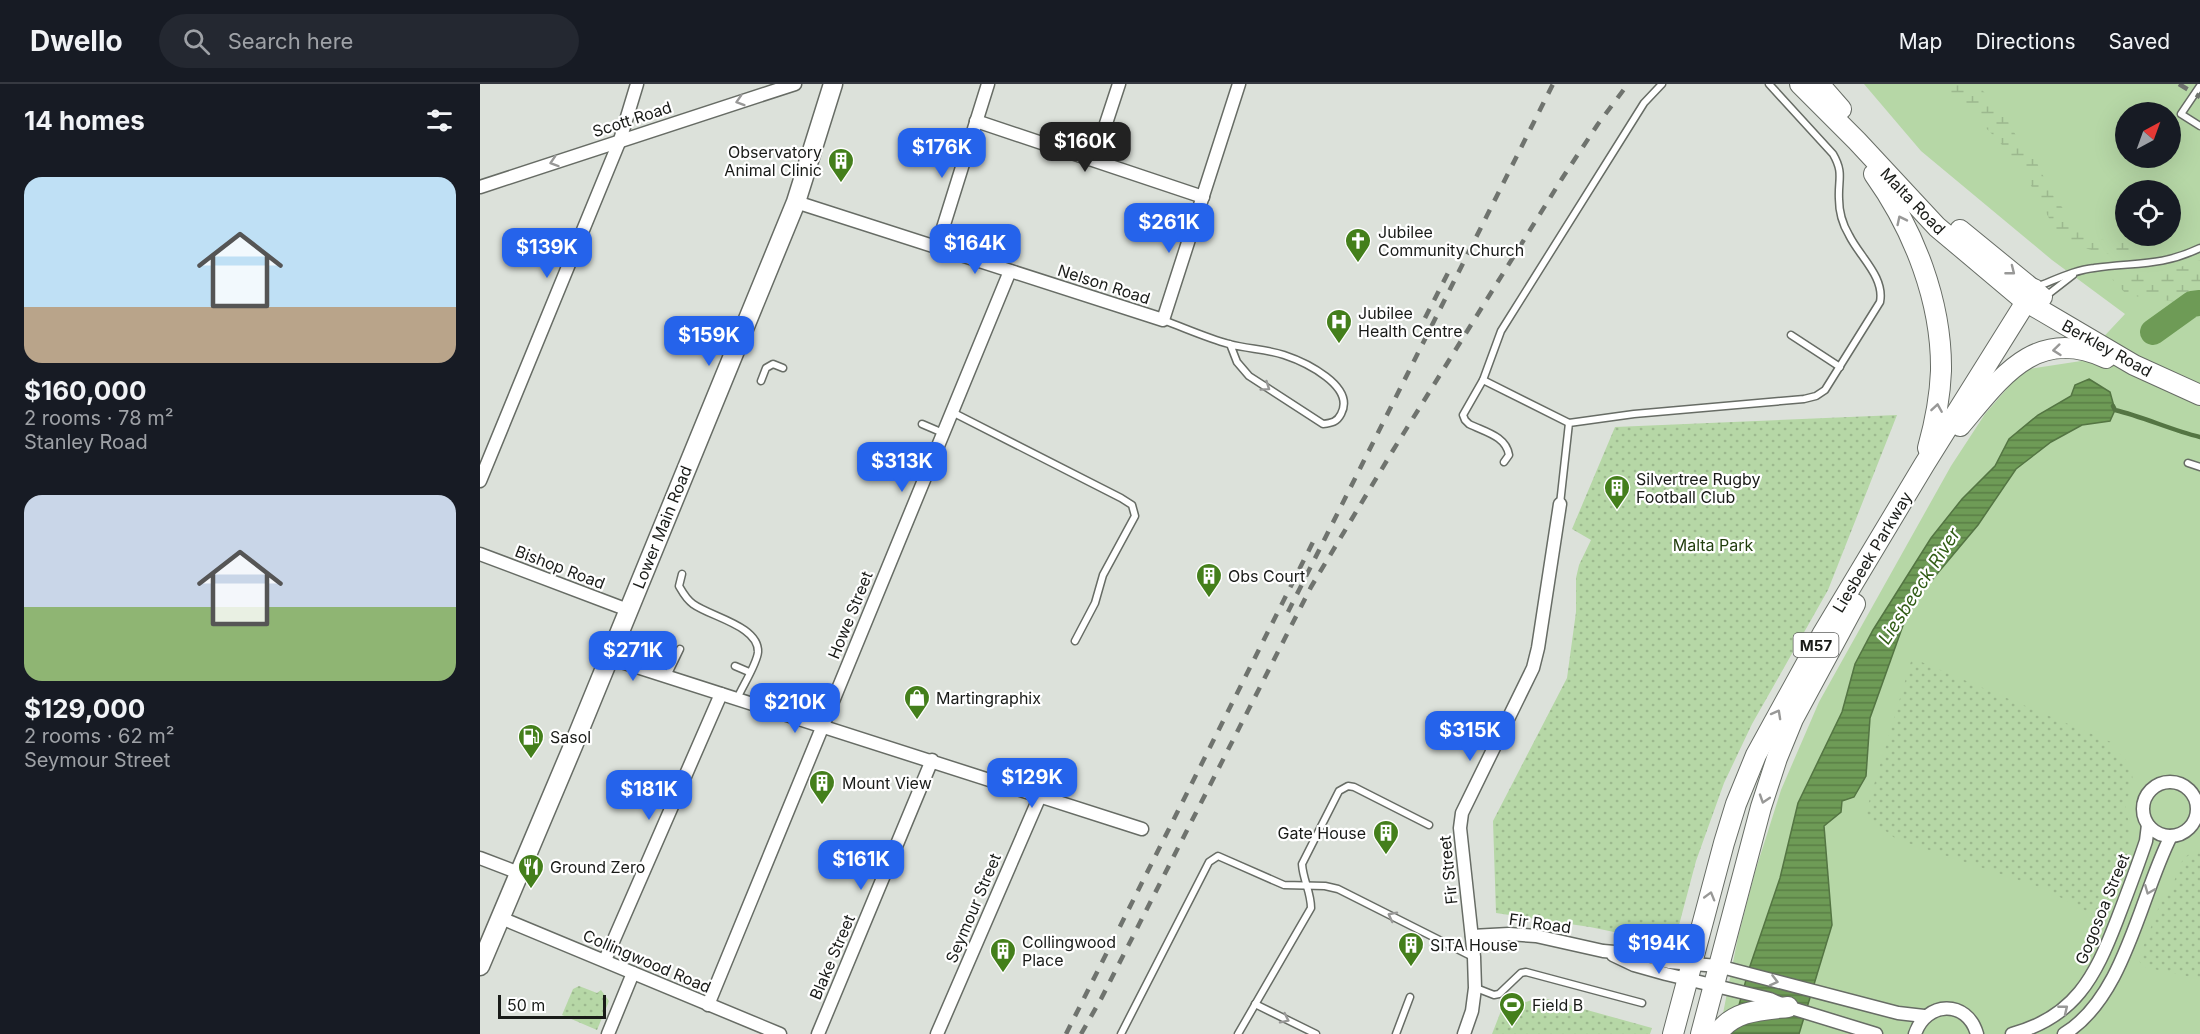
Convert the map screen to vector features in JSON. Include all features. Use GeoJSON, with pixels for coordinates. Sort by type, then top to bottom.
{"type":"FeatureCollection","features":[{"type":"Feature","properties":{"kind":"main road","name":"Malta Road"},"geometry":{"type":"LineString","coordinates":[[1800,84],[1937,227],[2034,299]]}},
{"type":"Feature","properties":{"kind":"main road","name":"Malta Road"},"geometry":{"type":"LineString","coordinates":[[1819,84],[1888,163],[1932,207],[2034,299]]}},
{"type":"Feature","properties":{"kind":"main road"},"geometry":{"type":"LineString","coordinates":[[1818,104],[1883,187],[1917,252],[1928,288],[1938,328],[1941,371],[1935,421],[1924,465]]}},
{"type":"Feature","properties":{"kind":"main road","name":"Berkley Road"},"geometry":{"type":"LineString","coordinates":[[2034,299],[2134,365],[2200,395]]}},
{"type":"Feature","properties":{"kind":"main road","name":"Berkley Road"},"geometry":{"type":"LineString","coordinates":[[2034,299],[2180,386]]}},
{"type":"Feature","properties":{"kind":"main road","name":"Liesbeek Parkway"},"geometry":{"type":"LineString","coordinates":[[1701,1034],[1761,807],[1793,719],[1899,524],[1960,426],[2034,299]]}},
{"type":"Feature","properties":{"kind":"main road","name":"Liesbeek Parkway"},"geometry":{"type":"LineString","coordinates":[[1673,1034],[1736,804],[1756,754],[1822,634],[1924,465],[2034,299]]}},
{"type":"Feature","properties":{"kind":"main road"},"geometry":{"type":"LineString","coordinates":[[1960,426],[2008,370],[2036,354],[2075,349],[2088,351],[2114,362],[2134,365]]}},
{"type":"Feature","properties":{"kind":"main road"},"geometry":{"type":"LineString","coordinates":[[1717,1034],[1724,1026],[1742,1014],[1788,1007]]}},
{"type":"Feature","properties":{"kind":"street"},"geometry":{"type":"LineString","coordinates":[[480,481],[620,140],[637,84]]}},
{"type":"Feature","properties":{"kind":"street","name":"Scott Road"},"geometry":{"type":"LineString","coordinates":[[480,187],[795,84]]}},
{"type":"Feature","properties":{"kind":"street","name":"Lower Main Road"},"geometry":{"type":"LineString","coordinates":[[480,966],[796,202],[833,84]]}},
{"type":"Feature","properties":{"kind":"street"},"geometry":{"type":"LineString","coordinates":[[937,247],[988,84]]}},
{"type":"Feature","properties":{"kind":"street"},"geometry":{"type":"LineString","coordinates":[[1094,160],[1119,84]]}},
{"type":"Feature","properties":{"kind":"street"},"geometry":{"type":"LineString","coordinates":[[1163,320],[1239,84]]}},
{"type":"Feature","properties":{"kind":"street"},"geometry":{"type":"LineString","coordinates":[[976,121],[1203,197]]}},
{"type":"Feature","properties":{"kind":"street","name":"Nelson Road"},"geometry":{"type":"LineString","coordinates":[[796,202],[1163,320]]}},
{"type":"Feature","properties":{"kind":"street","name":"Howe Street"},"geometry":{"type":"LineString","coordinates":[[708,1005],[1010,271]]}},
{"type":"Feature","properties":{"kind":"street","name":"Fir Street"},"geometry":{"type":"LineString","coordinates":[[1464,1034],[1472,1011],[1475,988],[1474,957],[1460,828],[1462,813],[1533,668],[1539,648],[1560,504]]}},
{"type":"Feature","properties":{"kind":"street","name":"Bishop Road"},"geometry":{"type":"LineString","coordinates":[[480,554],[628,610]]}},
{"type":"Feature","properties":{"kind":"street"},"geometry":{"type":"LineString","coordinates":[[609,658],[1142,829]]}},
{"type":"Feature","properties":{"kind":"street"},"geometry":{"type":"LineString","coordinates":[[605,960],[721,694]]}},
{"type":"Feature","properties":{"kind":"street","name":"Blake Street"},"geometry":{"type":"LineString","coordinates":[[818,1034],[932,760]]}},
{"type":"Feature","properties":{"kind":"street"},"geometry":{"type":"LineString","coordinates":[[2170,782],[2178,783],[2196,797],[2197,813],[2194,828],[2171,836],[2154,831],[2148,825],[2143,809],[2148,793],[2154,787],[2170,782]]}},
{"type":"Feature","properties":{"kind":"street","name":"Seymour Street"},"geometry":{"type":"LineString","coordinates":[[937,1034],[1040,796]]}},
{"type":"Feature","properties":{"kind":"street","name":"Gogosoa Street"},"geometry":{"type":"LineString","coordinates":[[2012,1034],[2055,1016],[2074,1000],[2089,982],[2103,955],[2138,864],[2146,841],[2148,825]]}},
{"type":"Feature","properties":{"kind":"street"},"geometry":{"type":"LineString","coordinates":[[2064,1034],[2083,1020],[2109,985],[2171,836]]}},
{"type":"Feature","properties":{"kind":"street"},"geometry":{"type":"LineString","coordinates":[[480,858],[519,873]]}},
{"type":"Feature","properties":{"kind":"street","name":"Collingwood Road"},"geometry":{"type":"LineString","coordinates":[[501,918],[776,1033]]}},
{"type":"Feature","properties":{"kind":"street","name":"Fir Road"},"geometry":{"type":"LineString","coordinates":[[1472,936],[1529,935],[1603,951],[1634,965],[1715,975]]}},
{"type":"Feature","properties":{"kind":"street","name":"Fir Road"},"geometry":{"type":"LineString","coordinates":[[1690,971],[1715,975]]}},
{"type":"Feature","properties":{"kind":"street"},"geometry":{"type":"LineString","coordinates":[[608,1034],[633,973]]}},
{"type":"Feature","properties":{"kind":"street"},"geometry":{"type":"LineString","coordinates":[[1715,975],[1788,1007],[1876,1034]]}},
{"type":"Feature","properties":{"kind":"street"},"geometry":{"type":"LineString","coordinates":[[1715,975],[1898,1013],[1924,1016]]}},
{"type":"Feature","properties":{"kind":"street"},"geometry":{"type":"LineString","coordinates":[[1915,1034],[1924,1016],[1944,1008],[1965,1014],[1980,1033]]}},
{"type":"Feature","properties":{"kind":"lane"},"geometry":{"type":"LineString","coordinates":[[1504,462],[1509,455],[1508,446],[1502,440],[1469,424],[1463,414],[1483,380],[1501,331],[1644,103],[1662,84]]}},
{"type":"Feature","properties":{"kind":"lane"},"geometry":{"type":"LineString","coordinates":[[1483,380],[1569,423],[1634,414],[1804,399],[1816,396],[1825,390],[1880,302],[1880,287],[1848,235],[1840,211],[1841,173],[1833,154],[1770,84]]}},
{"type":"Feature","properties":{"kind":"lane"},"geometry":{"type":"LineString","coordinates":[[2200,86],[2181,114],[2200,126]]}},
{"type":"Feature","properties":{"kind":"lane"},"geometry":{"type":"LineString","coordinates":[[2034,299],[2078,271],[2154,263],[2200,248]]}},
{"type":"Feature","properties":{"kind":"lane"},"geometry":{"type":"LineString","coordinates":[[2034,299],[2078,271]]}},
{"type":"Feature","properties":{"kind":"lane","name":"Nelson Road"},"geometry":{"type":"LineString","coordinates":[[1163,320],[1230,344],[1284,355],[1308,365],[1340,389],[1344,399],[1344,408],[1339,419],[1323,424],[1258,382],[1236,362],[1230,344]]}},
{"type":"Feature","properties":{"kind":"lane"},"geometry":{"type":"LineString","coordinates":[[1791,335],[1840,368]]}},
{"type":"Feature","properties":{"kind":"lane"},"geometry":{"type":"LineString","coordinates":[[760,381],[766,368],[773,364],[783,368]]}},
{"type":"Feature","properties":{"kind":"lane"},"geometry":{"type":"LineString","coordinates":[[952,412],[1132,505],[1135,516],[1103,575],[1095,603],[1075,640]]}},
{"type":"Feature","properties":{"kind":"lane"},"geometry":{"type":"LineString","coordinates":[[1560,504],[1569,423]]}},
{"type":"Feature","properties":{"kind":"lane"},"geometry":{"type":"LineString","coordinates":[[922,424],[943,433]]}},
{"type":"Feature","properties":{"kind":"lane"},"geometry":{"type":"LineString","coordinates":[[2188,463],[2200,467]]}},
{"type":"Feature","properties":{"kind":"lane"},"geometry":{"type":"LineString","coordinates":[[682,574],[679,586],[684,596],[693,603],[746,630],[755,638],[758,652],[737,699]]}},
{"type":"Feature","properties":{"kind":"lane"},"geometry":{"type":"LineString","coordinates":[[667,677],[680,649]]}},
{"type":"Feature","properties":{"kind":"lane"},"geometry":{"type":"LineString","coordinates":[[735,666],[749,672]]}},
{"type":"Feature","properties":{"kind":"lane"},"geometry":{"type":"LineString","coordinates":[[1238,1034],[1311,908],[1311,897],[1302,864],[1343,787],[1354,787],[1429,825]]}},
{"type":"Feature","properties":{"kind":"lane"},"geometry":{"type":"LineString","coordinates":[[1121,1034],[1213,858],[1224,857],[1284,885],[1325,886],[1338,889],[1474,957]]}},
{"type":"Feature","properties":{"kind":"lane"},"geometry":{"type":"LineString","coordinates":[[1475,988],[1494,995],[1499,994],[1521,973],[1526,972],[1642,1003]]}},
{"type":"Feature","properties":{"kind":"lane"},"geometry":{"type":"LineString","coordinates":[[1396,1034],[1410,997]]}},
{"type":"Feature","properties":{"kind":"lane"},"geometry":{"type":"LineString","coordinates":[[1255,1004],[1316,1034]]}},
{"type":"Feature","properties":{"kind":"green space"},"geometry":{"type":"Polygon","coordinates":[[[1864,84],[2197,84],[2200,86],[2200,1034],[1719,1034],[1738,937],[1755,872],[1781,790],[1819,702],[1951,466],[1985,414],[2023,370],[2081,361],[2125,314],[2052,260],[1921,151],[1864,84]]]}},
{"type":"Feature","properties":{"kind":"green space"},"geometry":{"type":"Polygon","coordinates":[[[1938,84],[1980,84],[1983,91],[2004,114],[2019,141],[2037,163],[2052,194],[2071,219],[2086,235],[2115,241],[2115,246],[2129,246],[2137,253],[2116,254],[2096,251],[2058,237],[2022,171],[1993,135],[1938,84]]]}},
{"type":"Feature","properties":{"kind":"green space"},"geometry":{"type":"Polygon","coordinates":[[[2200,260],[2200,303],[2192,304],[2127,295],[2110,277],[2169,271],[2200,260]]]}},
{"type":"Feature","properties":{"kind":"green space","name":"Malta Park"},"geometry":{"type":"Polygon","coordinates":[[[1897,415],[1828,590],[1752,724],[1724,783],[1696,861],[1678,929],[1662,942],[1590,927],[1496,913],[1493,821],[1567,678],[1576,612],[1576,578],[1579,565],[1591,540],[1572,529],[1615,427],[1897,415]]]}},
{"type":"Feature","properties":{"kind":"green space"},"geometry":{"type":"Polygon","coordinates":[[[1912,658],[2111,742],[2109,748],[2127,762],[2132,772],[2131,789],[2126,802],[2130,831],[2129,846],[2120,878],[2102,919],[2042,888],[1896,839],[1865,815],[1912,658]]]}},
{"type":"Feature","properties":{"kind":"green space"},"geometry":{"type":"Polygon","coordinates":[[[2200,847],[2200,979],[2144,967],[2138,960],[2164,894],[2169,895],[2185,857],[2200,847]]]}},
{"type":"Feature","properties":{"kind":"green space"},"geometry":{"type":"Polygon","coordinates":[[[579,986],[597,993],[601,990],[609,1001],[597,1030],[562,1015],[573,989],[579,986]]]}},
{"type":"Feature","properties":{"kind":"green space"},"geometry":{"type":"Polygon","coordinates":[[[1540,997],[1652,1028],[1650,1034],[1492,1034],[1501,1011],[1540,997]]]}},
{"type":"Feature","properties":{"kind":"water"},"geometry":{"type":"Polygon","coordinates":[[[2089,379],[2110,392],[2115,410],[2110,421],[2082,425],[2051,442],[2016,469],[1978,525],[1926,587],[1906,617],[1870,718],[1866,776],[1854,797],[1842,801],[1841,812],[1824,826],[1832,925],[1799,1034],[1731,1034],[1749,969],[1780,878],[1798,803],[1842,712],[1855,664],[1873,630],[1931,538],[1962,499],[1995,466],[2009,439],[2038,415],[2071,396],[2075,385],[2089,379]]]}},
{"type":"Feature","properties":{"kind":"waterway","name":"Liesbeeck River"},"geometry":{"type":"LineString","coordinates":[[2153,332],[2192,304],[2200,303]]}},
{"type":"Feature","properties":{"kind":"waterway"},"geometry":{"type":"LineString","coordinates":[[2113,406],[2115,410],[2200,437]]}},
{"type":"Feature","properties":{"kind":"railway"},"geometry":{"type":"LineString","coordinates":[[1288,612],[1553,84]]}},
{"type":"Feature","properties":{"kind":"railway"},"geometry":{"type":"LineString","coordinates":[[1081,1034],[1311,587],[1563,177],[1628,84]]}},
{"type":"Feature","properties":{"kind":"railway"},"geometry":{"type":"LineString","coordinates":[[2179,84],[2200,97]]}},
{"type":"Feature","properties":{"kind":"railway"},"geometry":{"type":"LineString","coordinates":[[1425,318],[1451,267]]}},
{"type":"Feature","properties":{"kind":"railway"},"geometry":{"type":"LineString","coordinates":[[1066,1034],[1316,536]]}},
{"type":"Feature","properties":{"kind":"place","name":"Observatory Animal Clinic"},"geometry":{"type":"Point","coordinates":[841,184]}},
{"type":"Feature","properties":{"kind":"place","name":"Jubilee Community Church"},"geometry":{"type":"Point","coordinates":[1358,264]}},
{"type":"Feature","properties":{"kind":"place","name":"Jubilee Health Centre"},"geometry":{"type":"Point","coordinates":[1339,345]}},
{"type":"Feature","properties":{"kind":"place","name":"Silvertree Rugby Football Club"},"geometry":{"type":"Point","coordinates":[1617,511]}},
{"type":"Feature","properties":{"kind":"place","name":"Obs Court"},"geometry":{"type":"Point","coordinates":[1209,599]}},
{"type":"Feature","properties":{"kind":"place","name":"Martingraphix"},"geometry":{"type":"Point","coordinates":[917,721]}},
{"type":"Feature","properties":{"kind":"place","name":"Sasol"},"geometry":{"type":"Point","coordinates":[531,760]}},
{"type":"Feature","properties":{"kind":"place","name":"Mount View"},"geometry":{"type":"Point","coordinates":[822,806]}},
{"type":"Feature","properties":{"kind":"place","name":"Gate House"},"geometry":{"type":"Point","coordinates":[1386,856]}},
{"type":"Feature","properties":{"kind":"place","name":"Ground Zero"},"geometry":{"type":"Point","coordinates":[531,890]}},
{"type":"Feature","properties":{"kind":"place","name":"SITA House"},"geometry":{"type":"Point","coordinates":[1411,968]}},
{"type":"Feature","properties":{"kind":"place","name":"Collingwood Place"},"geometry":{"type":"Point","coordinates":[1003,974]}},
{"type":"Feature","properties":{"kind":"place","name":"Field B"},"geometry":{"type":"Point","coordinates":[1512,1028]}}]}
